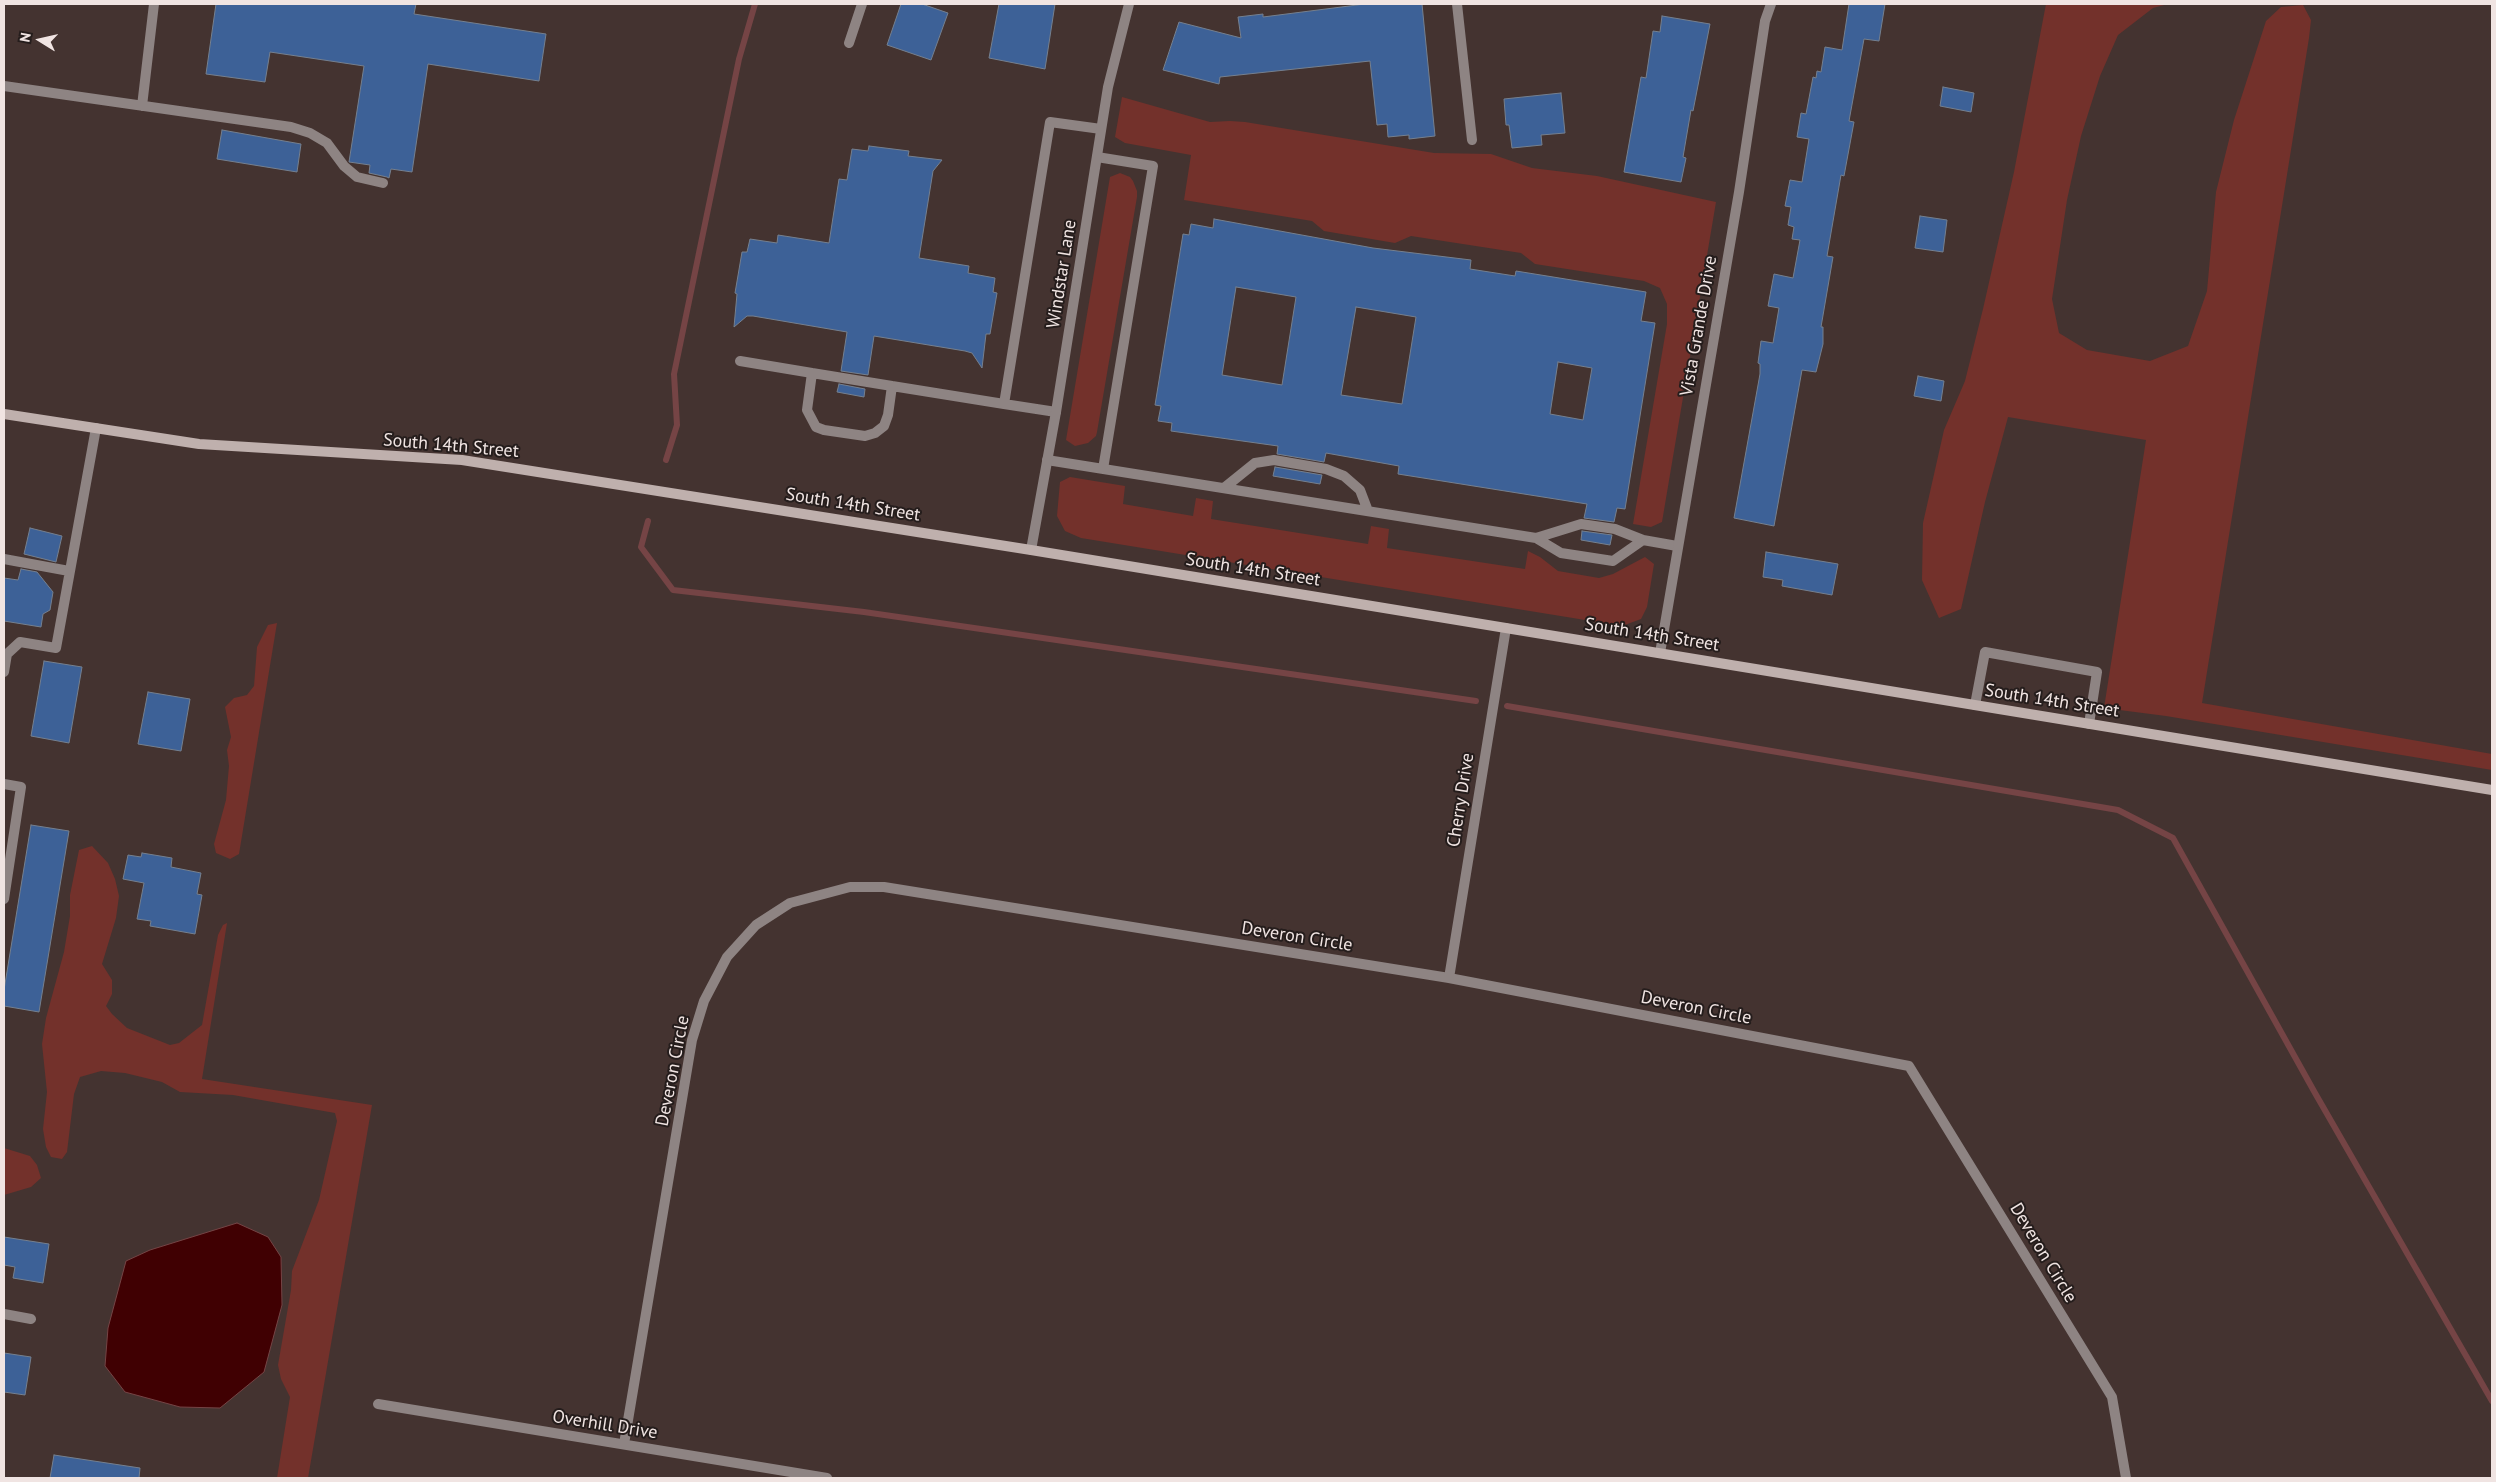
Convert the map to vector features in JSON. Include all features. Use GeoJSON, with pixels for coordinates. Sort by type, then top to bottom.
{"type":"FeatureCollection","features":[{"type":"Feature","properties":{"kind":"main road","name":"South 14th Street"},"geometry":{"type":"LineString","coordinates":[[4,414],[199,444],[462,460],[1031,550],[2492,790]]}},
{"type":"Feature","properties":{"kind":"street"},"geometry":{"type":"LineString","coordinates":[[142,106],[154,4]]}},
{"type":"Feature","properties":{"kind":"street"},"geometry":{"type":"LineString","coordinates":[[849,42],[862,4]]}},
{"type":"Feature","properties":{"kind":"street","name":"Windstar Lane"},"geometry":{"type":"LineString","coordinates":[[1031,550],[1056,412],[1101,130],[1115,53],[1129,4]]}},
{"type":"Feature","properties":{"kind":"street"},"geometry":{"type":"LineString","coordinates":[[1457,4],[1472,140]]}},
{"type":"Feature","properties":{"kind":"street","name":"Vista Grande Drive"},"geometry":{"type":"LineString","coordinates":[[1660,653],[1739,192],[1765,21],[1771,4]]}},
{"type":"Feature","properties":{"kind":"street"},"geometry":{"type":"LineString","coordinates":[[4,86],[291,127],[310,132],[326,143],[344,166],[357,177],[383,182]]}},
{"type":"Feature","properties":{"kind":"street"},"geometry":{"type":"LineString","coordinates":[[1004,404],[1050,122],[1101,130]]}},
{"type":"Feature","properties":{"kind":"street"},"geometry":{"type":"LineString","coordinates":[[1097,157],[1153,166],[1103,469]]}},
{"type":"Feature","properties":{"kind":"street"},"geometry":{"type":"LineString","coordinates":[[740,361],[1056,412]]}},
{"type":"Feature","properties":{"kind":"street"},"geometry":{"type":"LineString","coordinates":[[812,373],[807,410],[816,427],[824,430],[865,436],[875,434],[884,426],[888,415],[892,386]]}},
{"type":"Feature","properties":{"kind":"street"},"geometry":{"type":"LineString","coordinates":[[4,672],[7,654],[20,642],[56,648],[96,428]]}},
{"type":"Feature","properties":{"kind":"street"},"geometry":{"type":"LineString","coordinates":[[1048,460],[1536,538],[1561,553],[1613,561],[1642,540]]}},
{"type":"Feature","properties":{"kind":"street"},"geometry":{"type":"LineString","coordinates":[[1224,488],[1255,463],[1274,460],[1326,469],[1344,476],[1360,490],[1368,511]]}},
{"type":"Feature","properties":{"kind":"street"},"geometry":{"type":"LineString","coordinates":[[1536,538],[1581,524],[1615,529],[1642,540],[1677,546]]}},
{"type":"Feature","properties":{"kind":"street"},"geometry":{"type":"LineString","coordinates":[[4,559],[69,571]]}},
{"type":"Feature","properties":{"kind":"street","name":"Cherry Drive"},"geometry":{"type":"LineString","coordinates":[[1448,978],[1506,628]]}},
{"type":"Feature","properties":{"kind":"street"},"geometry":{"type":"LineString","coordinates":[[1975,705],[1985,652],[2098,672],[2089,724]]}},
{"type":"Feature","properties":{"kind":"street"},"geometry":{"type":"LineString","coordinates":[[4,784],[21,787],[4,899]]}},
{"type":"Feature","properties":{"kind":"street","name":"Deveron Circle"},"geometry":{"type":"LineString","coordinates":[[624,1444],[692,1040],[704,1001],[727,957],[756,925],[790,903],[850,887],[884,887],[1448,978],[1909,1066],[2112,1397],[2126,1478]]}},
{"type":"Feature","properties":{"kind":"street"},"geometry":{"type":"LineString","coordinates":[[4,1314],[32,1319]]}},
{"type":"Feature","properties":{"kind":"street","name":"Overhill Drive"},"geometry":{"type":"LineString","coordinates":[[378,1404],[827,1478]]}},
{"type":"Feature","properties":{"kind":"shaded area"},"geometry":{"type":"Polygon","coordinates":[[[2046,4],[2168,4],[2153,8],[2118,35],[2100,76],[2081,136],[2067,200],[2052,299],[2059,333],[2087,350],[2150,361],[2188,346],[2207,291],[2216,192],[2234,120],[2266,21],[2281,7],[2303,5],[2311,20],[2309,38],[2202,703],[2492,754],[2492,770],[2166,716],[2104,708],[2146,440],[2008,417],[1985,502],[1961,609],[1939,618],[1922,580],[1923,523],[1944,430],[1965,381],[1983,309],[2014,172],[2046,4]]]}},
{"type":"Feature","properties":{"kind":"shaded area"},"geometry":{"type":"Polygon","coordinates":[[[1122,97],[1210,122],[1245,122],[1434,153],[1491,154],[1532,168],[1597,176],[1716,202],[1662,522],[1651,527],[1633,524],[1667,324],[1667,304],[1660,288],[1644,281],[1535,264],[1521,253],[1411,236],[1395,243],[1324,231],[1312,221],[1184,200],[1191,155],[1125,143],[1115,137],[1122,97]]]}},
{"type":"Feature","properties":{"kind":"shaded area"},"geometry":{"type":"Polygon","coordinates":[[[1120,173],[1130,177],[1133,181],[1137,197],[1097,432],[1096,436],[1088,443],[1075,446],[1066,440],[1110,177],[1120,173]]]}},
{"type":"Feature","properties":{"kind":"shaded area"},"geometry":{"type":"Polygon","coordinates":[[[1070,477],[1125,486],[1123,504],[1193,516],[1196,498],[1213,501],[1211,519],[1368,544],[1371,526],[1389,529],[1387,548],[1525,569],[1528,551],[1540,557],[1558,571],[1599,578],[1613,574],[1645,557],[1654,564],[1647,607],[1641,619],[1622,626],[1081,538],[1065,531],[1057,516],[1060,482],[1070,477]]]}},
{"type":"Feature","properties":{"kind":"shaded area"},"geometry":{"type":"Polygon","coordinates":[[[277,623],[239,854],[230,859],[216,853],[214,844],[226,800],[229,766],[227,750],[231,737],[225,707],[234,698],[247,695],[254,686],[257,647],[268,625],[277,623]]]}},
{"type":"Feature","properties":{"kind":"shaded area"},"geometry":{"type":"Polygon","coordinates":[[[92,846],[108,863],[115,879],[119,896],[116,918],[102,964],[112,980],[112,994],[106,1006],[127,1028],[170,1045],[179,1043],[202,1025],[218,935],[223,925],[227,923],[202,1079],[372,1105],[308,1478],[277,1478],[290,1397],[281,1379],[278,1365],[291,1290],[292,1271],[319,1200],[337,1121],[335,1113],[233,1095],[180,1092],[162,1082],[125,1073],[101,1071],[80,1077],[74,1094],[67,1152],[62,1159],[51,1157],[46,1147],[43,1129],[47,1092],[42,1044],[46,1018],[64,952],[70,916],[70,895],[79,850],[92,846]]]}},
{"type":"Feature","properties":{"kind":"shaded area"},"geometry":{"type":"Polygon","coordinates":[[[4,1148],[30,1156],[37,1165],[41,1178],[31,1187],[4,1195],[4,1148]]]}},
{"type":"Feature","properties":{"kind":"shaded area"},"geometry":{"type":"Polygon","coordinates":[[[237,1223],[268,1237],[281,1257],[282,1305],[264,1372],[220,1408],[180,1407],[125,1392],[105,1366],[108,1328],[126,1261],[150,1250],[237,1223]]]}},
{"type":"Feature","properties":{"kind":"building"},"geometry":{"type":"Polygon","coordinates":[[[216,4],[416,4],[414,14],[546,34],[539,81],[428,64],[412,172],[391,169],[389,178],[369,173],[370,165],[349,162],[364,66],[270,52],[265,82],[206,74],[216,4]]]}},
{"type":"Feature","properties":{"kind":"building"},"geometry":{"type":"Polygon","coordinates":[[[901,4],[922,4],[948,13],[931,60],[887,45],[901,4]]]}},
{"type":"Feature","properties":{"kind":"building"},"geometry":{"type":"Polygon","coordinates":[[[999,4],[1055,4],[1045,69],[989,58],[999,4]]]}},
{"type":"Feature","properties":{"kind":"building"},"geometry":{"type":"Polygon","coordinates":[[[1365,4],[1422,4],[1435,136],[1409,139],[1409,135],[1388,137],[1387,124],[1377,125],[1370,61],[1220,77],[1219,84],[1163,70],[1179,22],[1241,38],[1238,17],[1263,14],[1263,17],[1365,4]]]}},
{"type":"Feature","properties":{"kind":"building"},"geometry":{"type":"Polygon","coordinates":[[[1849,4],[1885,4],[1879,41],[1864,39],[1849,121],[1854,122],[1844,176],[1841,175],[1827,256],[1833,257],[1821,327],[1823,327],[1823,344],[1816,372],[1802,370],[1774,526],[1734,518],[1760,374],[1760,364],[1758,363],[1761,341],[1773,343],[1779,308],[1768,306],[1774,274],[1793,278],[1800,240],[1792,239],[1794,227],[1788,225],[1791,207],[1785,206],[1790,180],[1802,182],[1809,139],[1797,137],[1801,113],[1806,114],[1813,77],[1816,78],[1817,71],[1821,72],[1825,47],[1842,50],[1849,4]]]}},
{"type":"Feature","properties":{"kind":"building"},"geometry":{"type":"Polygon","coordinates":[[[1662,16],[1710,24],[1693,111],[1691,110],[1683,157],[1686,158],[1681,182],[1624,172],[1641,77],[1646,78],[1653,31],[1660,32],[1662,16]]]}},
{"type":"Feature","properties":{"kind":"building"},"geometry":{"type":"Polygon","coordinates":[[[1943,87],[1974,93],[1971,112],[1940,106],[1943,87]]]}},
{"type":"Feature","properties":{"kind":"building"},"geometry":{"type":"Polygon","coordinates":[[[1561,93],[1565,133],[1541,135],[1542,145],[1512,148],[1509,125],[1506,125],[1504,99],[1561,93]]]}},
{"type":"Feature","properties":{"kind":"building"},"geometry":{"type":"Polygon","coordinates":[[[222,130],[301,144],[297,172],[217,159],[222,130]]]}},
{"type":"Feature","properties":{"kind":"building"},"geometry":{"type":"Polygon","coordinates":[[[869,146],[909,151],[908,156],[942,160],[933,171],[919,258],[969,266],[968,273],[995,278],[993,292],[997,293],[990,334],[986,334],[982,368],[972,353],[874,336],[868,375],[841,371],[847,332],[753,316],[747,316],[734,327],[737,294],[735,293],[742,252],[747,252],[750,239],[777,243],[778,235],[829,243],[839,179],[847,180],[852,149],[868,151],[869,146]]]}},
{"type":"Feature","properties":{"kind":"building"},"geometry":{"type":"Polygon","coordinates":[[[1920,216],[1947,220],[1943,252],[1915,248],[1920,216]]]}},
{"type":"Feature","properties":{"kind":"building"},"geometry":{"type":"Polygon","coordinates":[[[1214,219],[1373,248],[1471,260],[1470,269],[1515,276],[1516,271],[1646,292],[1641,321],[1655,323],[1625,509],[1617,508],[1614,522],[1584,518],[1587,504],[1398,474],[1399,466],[1326,453],[1324,462],[1277,454],[1278,446],[1171,431],[1172,423],[1158,421],[1161,406],[1155,405],[1183,234],[1189,235],[1191,224],[1213,228],[1214,219]],[[1236,287],[1222,375],[1282,385],[1296,297],[1236,287]],[[1356,307],[1341,395],[1402,404],[1416,317],[1356,307]],[[1558,362],[1550,414],[1583,420],[1592,368],[1558,362]]]}},
{"type":"Feature","properties":{"kind":"building"},"geometry":{"type":"Polygon","coordinates":[[[1918,376],[1944,381],[1941,401],[1914,396],[1918,376]]]}},
{"type":"Feature","properties":{"kind":"building"},"geometry":{"type":"Polygon","coordinates":[[[839,384],[865,389],[864,397],[837,392],[839,384]]]}},
{"type":"Feature","properties":{"kind":"building"},"geometry":{"type":"Polygon","coordinates":[[[1275,467],[1322,475],[1320,484],[1273,476],[1275,467]]]}},
{"type":"Feature","properties":{"kind":"building"},"geometry":{"type":"Polygon","coordinates":[[[30,528],[62,536],[56,562],[24,554],[30,528]]]}},
{"type":"Feature","properties":{"kind":"building"},"geometry":{"type":"Polygon","coordinates":[[[1582,531],[1612,535],[1610,545],[1581,540],[1582,531]]]}},
{"type":"Feature","properties":{"kind":"building"},"geometry":{"type":"Polygon","coordinates":[[[1766,552],[1838,564],[1832,595],[1782,586],[1783,580],[1763,577],[1766,552]]]}},
{"type":"Feature","properties":{"kind":"building"},"geometry":{"type":"Polygon","coordinates":[[[21,569],[37,572],[53,592],[50,610],[43,614],[41,627],[4,621],[4,578],[18,580],[21,569]]]}},
{"type":"Feature","properties":{"kind":"building"},"geometry":{"type":"Polygon","coordinates":[[[44,661],[82,667],[69,743],[31,736],[44,661]]]}},
{"type":"Feature","properties":{"kind":"building"},"geometry":{"type":"Polygon","coordinates":[[[148,692],[190,699],[181,751],[138,744],[148,692]]]}},
{"type":"Feature","properties":{"kind":"building"},"geometry":{"type":"Polygon","coordinates":[[[31,825],[69,831],[39,1012],[4,1006],[4,990],[31,825]]]}},
{"type":"Feature","properties":{"kind":"building"},"geometry":{"type":"Polygon","coordinates":[[[142,853],[172,858],[171,867],[201,873],[197,894],[202,895],[195,934],[150,926],[151,921],[137,919],[144,883],[123,879],[128,855],[141,857],[142,853]]]}},
{"type":"Feature","properties":{"kind":"building"},"geometry":{"type":"Polygon","coordinates":[[[4,1237],[49,1244],[43,1283],[13,1278],[15,1267],[4,1265],[4,1237]]]}},
{"type":"Feature","properties":{"kind":"building"},"geometry":{"type":"Polygon","coordinates":[[[4,1353],[31,1357],[25,1395],[4,1392],[4,1353]]]}},
{"type":"Feature","properties":{"kind":"building"},"geometry":{"type":"Polygon","coordinates":[[[54,1455],[140,1468],[139,1478],[50,1478],[54,1455]]]}},
{"type":"Feature","properties":{"kind":"waterway"},"geometry":{"type":"LineString","coordinates":[[666,460],[677,425],[674,374],[739,59],[755,4]]}},
{"type":"Feature","properties":{"kind":"waterway"},"geometry":{"type":"LineString","coordinates":[[648,521],[641,547],[673,590],[864,612],[1476,701]]}},
{"type":"Feature","properties":{"kind":"waterway"},"geometry":{"type":"LineString","coordinates":[[1507,706],[2118,810],[2173,838],[2315,1093],[2492,1401]]}}]}
